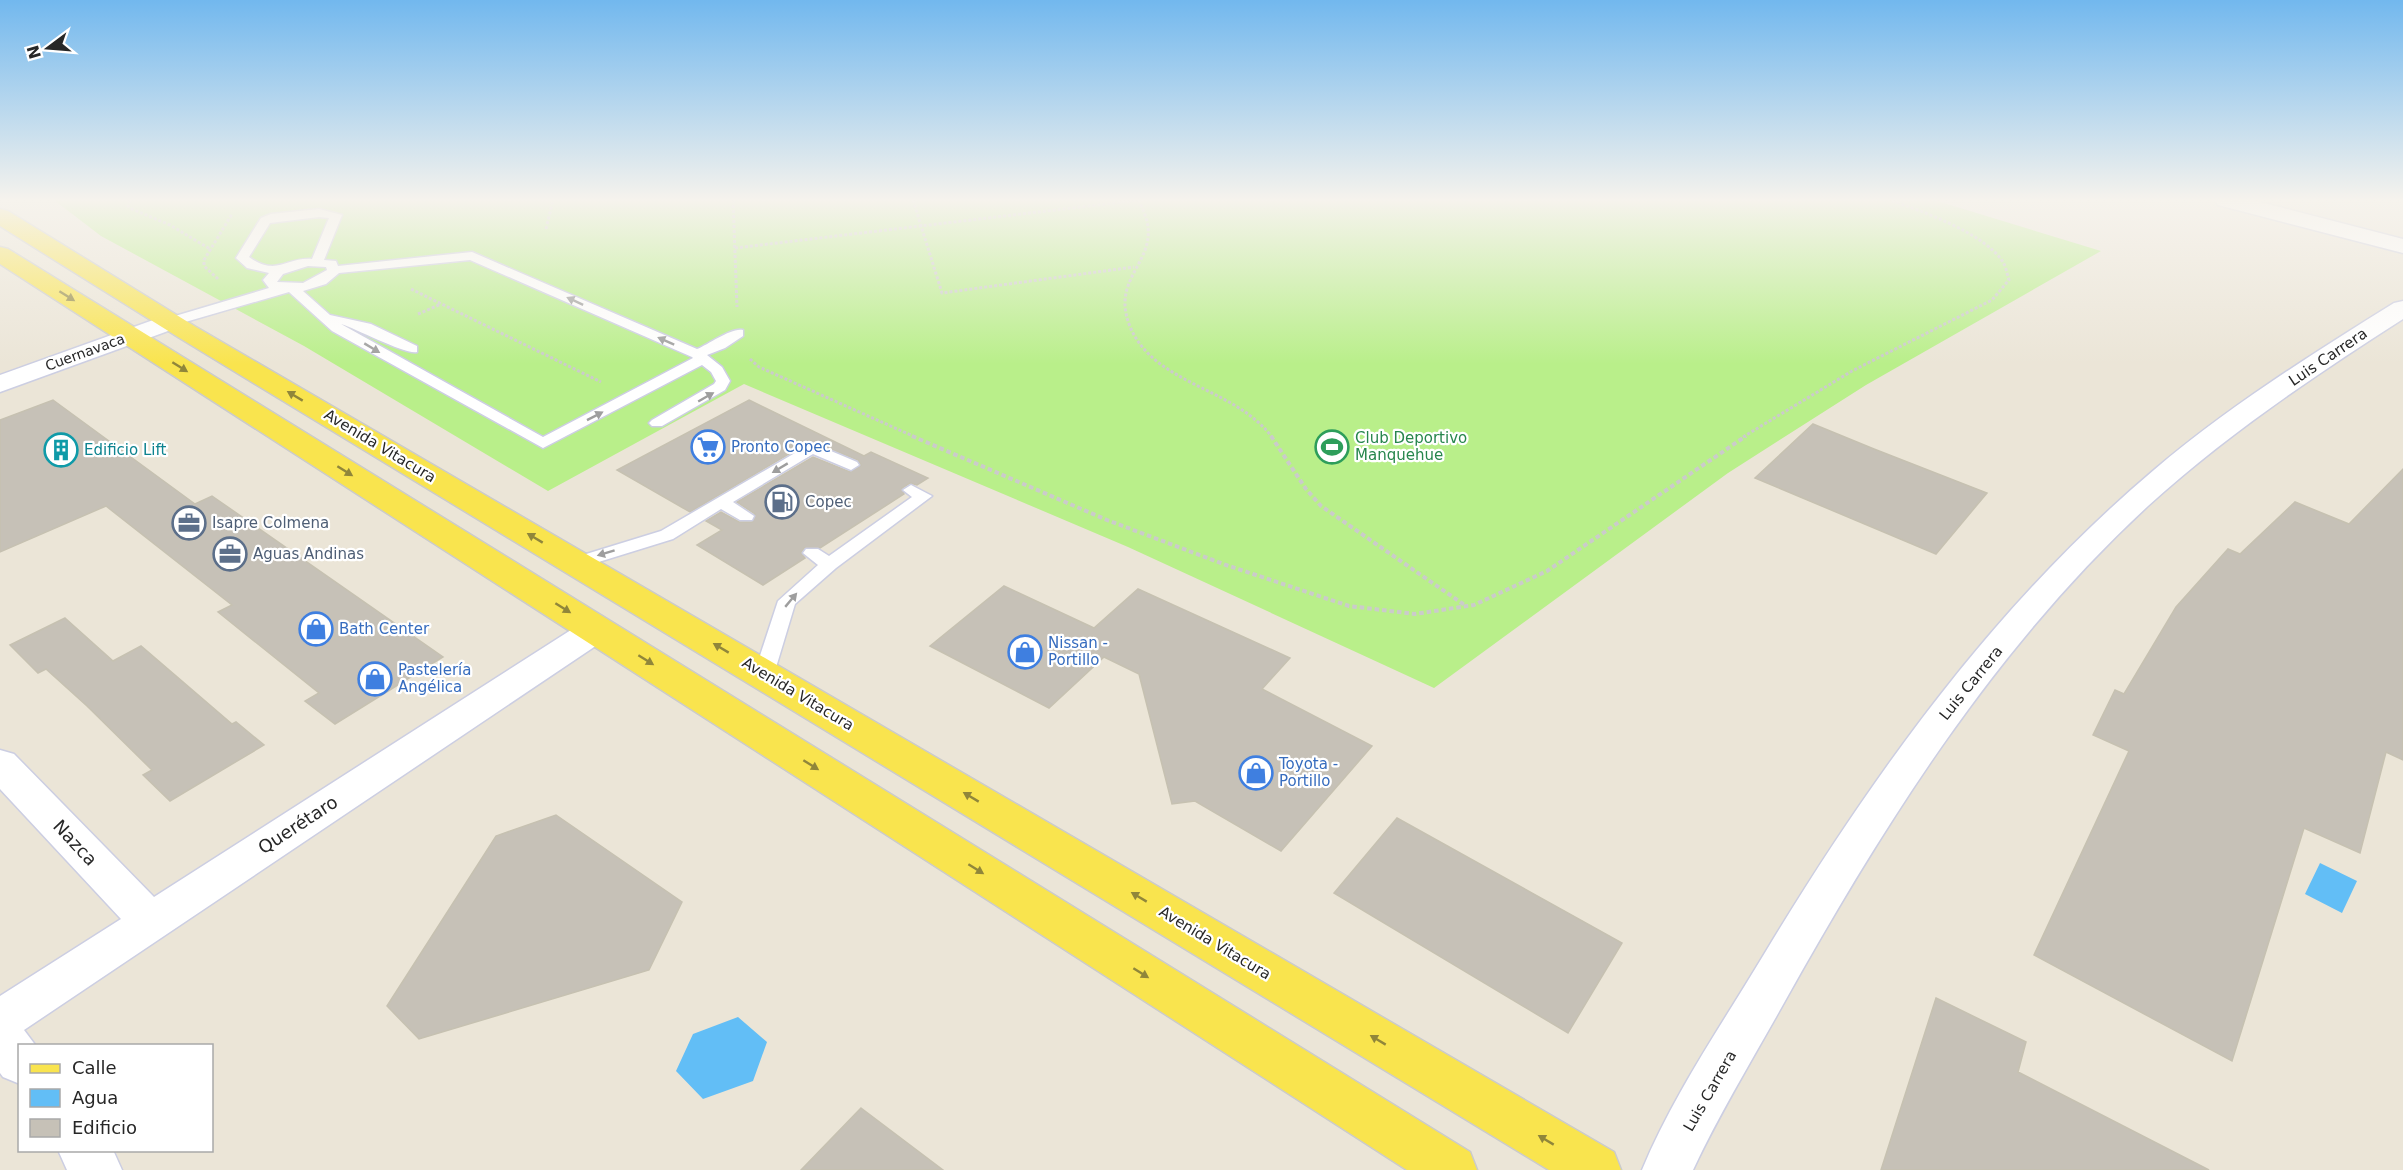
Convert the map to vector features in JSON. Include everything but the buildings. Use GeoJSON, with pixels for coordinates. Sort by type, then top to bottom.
{"type":"FeatureCollection","features":[{"type":"Feature","properties":{"kind":"main road"},"geometry":{"type":"LineString","coordinates":[[1,255],[1452,1170]]}},
{"type":"Feature","properties":{"kind":"main road","name":"Avenida Vitacura"},"geometry":{"type":"LineString","coordinates":[[63,255],[1596,1170]]}},
{"type":"Feature","properties":{"kind":"street","name":"Luis Carrera"},"geometry":{"type":"LineString","coordinates":[[1667,1170],[1793,945],[1892,785],[2014,630],[2070,567],[2138,500],[2171,472],[2269,397],[2403,308]]}},
{"type":"Feature","properties":{"kind":"street","name":"Cuernavaca"},"geometry":{"type":"LineString","coordinates":[[0,384],[131,335],[164,317]]}},
{"type":"Feature","properties":{"kind":"street","name":"Querétaro"},"geometry":{"type":"LineString","coordinates":[[0,1021],[597,629]]}},
{"type":"Feature","properties":{"kind":"street","name":"Nazca"},"geometry":{"type":"LineString","coordinates":[[0,764],[150,922]]}},
{"type":"Feature","properties":{"kind":"street"},"geometry":{"type":"LineString","coordinates":[[0,1035],[18,1059]]}},
{"type":"Feature","properties":{"kind":"street"},"geometry":{"type":"LineString","coordinates":[[84,1152],[97,1170]]}},
{"type":"Feature","properties":{"kind":"lane"},"geometry":{"type":"LineString","coordinates":[[244,255],[242,258],[271,273]]}},
{"type":"Feature","properties":{"kind":"lane"},"geometry":{"type":"LineString","coordinates":[[317,262],[320,255]]}},
{"type":"Feature","properties":{"kind":"lane"},"geometry":{"type":"LineString","coordinates":[[164,317],[322,280],[334,270],[472,256],[700,357],[721,375],[723,381],[720,387],[657,423]]}},
{"type":"Feature","properties":{"kind":"lane"},"geometry":{"type":"LineString","coordinates":[[164,317],[198,308],[271,273],[297,264],[317,262],[331,264],[334,270]]}},
{"type":"Feature","properties":{"kind":"lane"},"geometry":{"type":"LineString","coordinates":[[271,273],[271,284],[287,288],[337,328],[543,442],[631,398],[738,333]]}},
{"type":"Feature","properties":{"kind":"lane"},"geometry":{"type":"LineString","coordinates":[[323,316],[366,327],[412,349]]}},
{"type":"Feature","properties":{"kind":"lane"},"geometry":{"type":"LineString","coordinates":[[576,563],[667,535],[812,448],[851,465]]}},
{"type":"Feature","properties":{"kind":"lane"},"geometry":{"type":"LineString","coordinates":[[764,674],[787,601],[830,564],[924,496],[911,490]]}},
{"type":"Feature","properties":{"kind":"lane"},"geometry":{"type":"LineString","coordinates":[[722,503],[746,516]]}},
{"type":"Feature","properties":{"kind":"lane"},"geometry":{"type":"LineString","coordinates":[[812,553],[830,564]]}},
{"type":"Feature","properties":{"kind":"path"},"geometry":{"type":"LineString","coordinates":[[207,255],[204,266],[217,278],[271,273]]}},
{"type":"Feature","properties":{"kind":"path"},"geometry":{"type":"LineString","coordinates":[[735,255],[738,333],[743,353],[759,367],[1010,481],[1157,541],[1289,586],[1388,613],[1420,615],[1467,606],[1526,582],[1602,538],[1714,456],[1836,380],[1992,300],[2003,290],[2009,280],[2003,262],[1994,255]]}},
{"type":"Feature","properties":{"kind":"path"},"geometry":{"type":"LineString","coordinates":[[929,255],[942,293],[1134,267]]}},
{"type":"Feature","properties":{"kind":"path"},"geometry":{"type":"LineString","coordinates":[[1143,255],[1126,281],[1125,302],[1128,323],[1136,340],[1152,358],[1196,386],[1232,402],[1256,419],[1292,473],[1315,501],[1467,606]]}},
{"type":"Feature","properties":{"kind":"path"},"geometry":{"type":"LineString","coordinates":[[367,266],[631,398]]}},
{"type":"Feature","properties":{"kind":"path"},"geometry":{"type":"LineString","coordinates":[[164,317],[212,292],[217,278]]}},
{"type":"Feature","properties":{"kind":"path"},"geometry":{"type":"LineString","coordinates":[[418,314],[441,304]]}},
{"type":"Feature","properties":{"kind":"green space","name":"Club Deportivo Manquehue"},"geometry":{"type":"Polygon","coordinates":[[[135,255],[2095,255],[1866,385],[1728,473],[1434,688],[1128,547],[744,384],[548,491],[304,346],[135,255]]]}},
{"type":"Feature","properties":{"kind":"water"},"geometry":{"type":"Polygon","coordinates":[[[2320,863],[2357,881],[2342,913],[2305,894],[2320,863]]]}},
{"type":"Feature","properties":{"kind":"water"},"geometry":{"type":"Polygon","coordinates":[[[738,1017],[767,1042],[753,1081],[703,1099],[676,1071],[693,1034],[738,1017]]]}},
{"type":"Feature","properties":{"kind":"place","name":"Pronto Copec"},"geometry":{"type":"Point","coordinates":[708,447]}},
{"type":"Feature","properties":{"kind":"place","name":"Club Deportivo Manquehue"},"geometry":{"type":"Point","coordinates":[1332,447]}},
{"type":"Feature","properties":{"kind":"place","name":"Edificio Lift"},"geometry":{"type":"Point","coordinates":[61,450]}},
{"type":"Feature","properties":{"kind":"place","name":"Copec"},"geometry":{"type":"Point","coordinates":[782,502]}},
{"type":"Feature","properties":{"kind":"place","name":"Isapre Colmena"},"geometry":{"type":"Point","coordinates":[189,523]}},
{"type":"Feature","properties":{"kind":"place","name":"Aguas Andinas"},"geometry":{"type":"Point","coordinates":[230,554]}},
{"type":"Feature","properties":{"kind":"place","name":"Bath Center"},"geometry":{"type":"Point","coordinates":[316,629]}},
{"type":"Feature","properties":{"kind":"place","name":"Nissan - Portillo"},"geometry":{"type":"Point","coordinates":[1025,652]}},
{"type":"Feature","properties":{"kind":"place","name":"Pastelería Angélica"},"geometry":{"type":"Point","coordinates":[375,679]}},
{"type":"Feature","properties":{"kind":"place","name":"Toyota - Portillo"},"geometry":{"type":"Point","coordinates":[1256,773]}}]}
